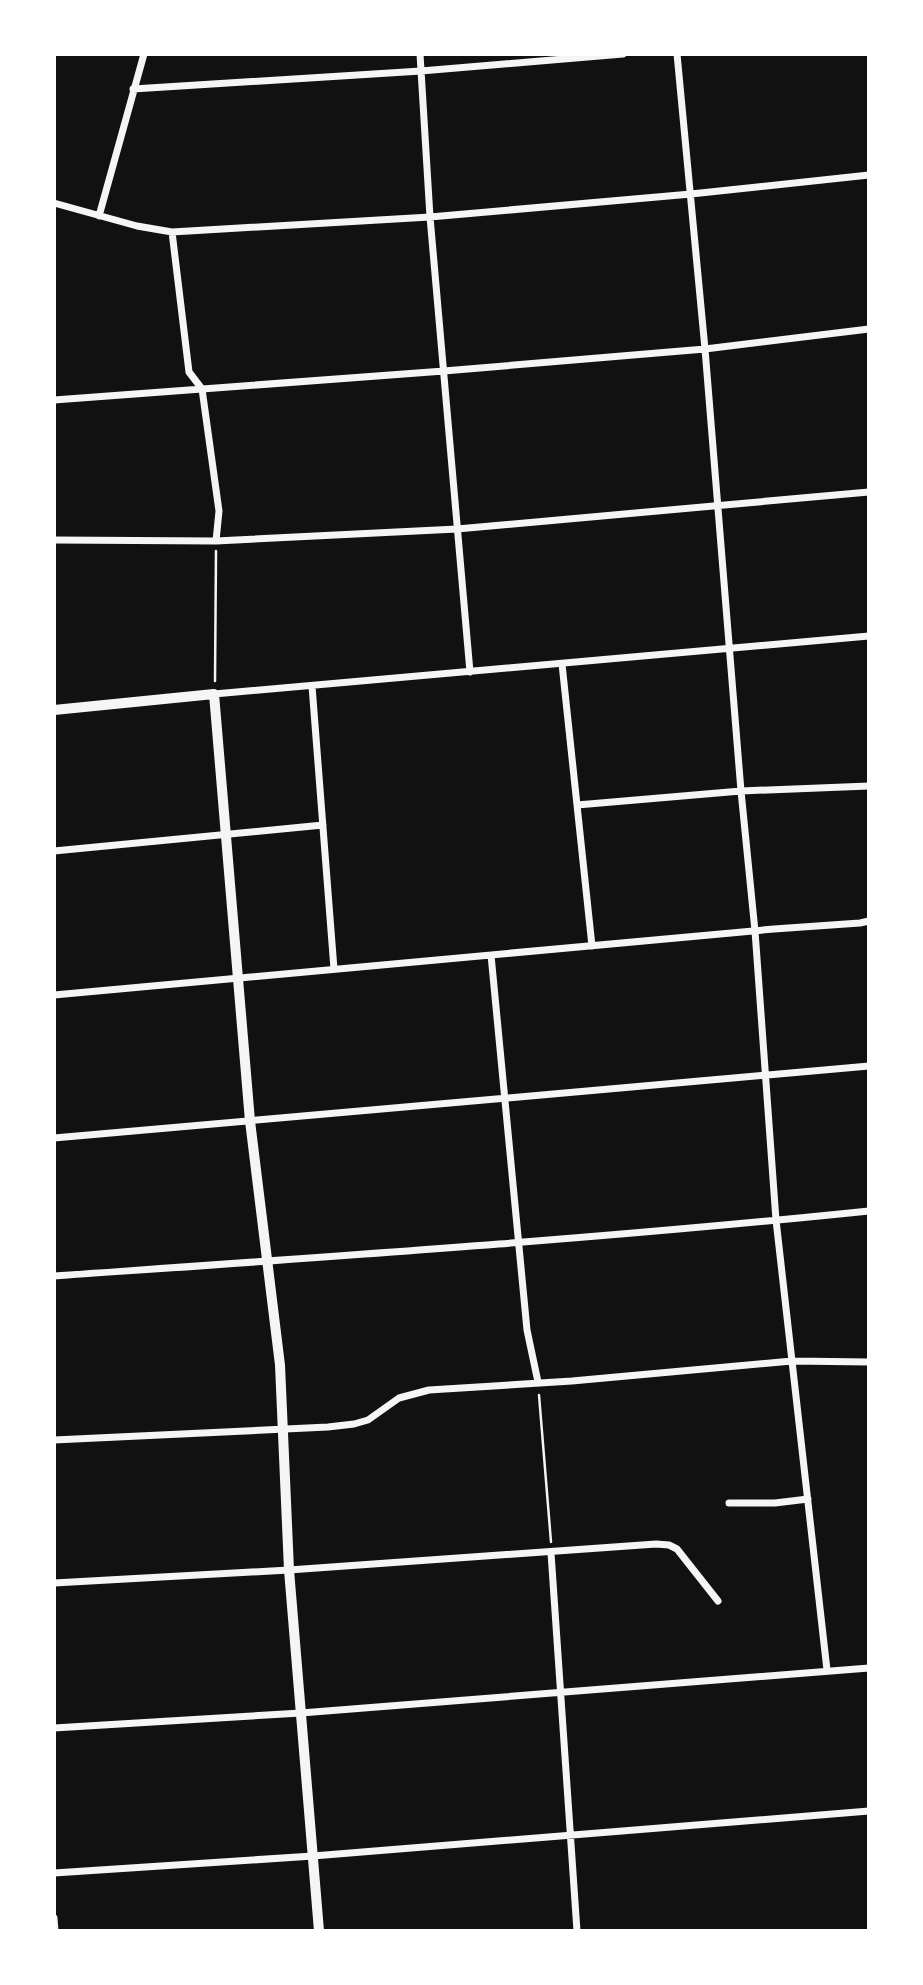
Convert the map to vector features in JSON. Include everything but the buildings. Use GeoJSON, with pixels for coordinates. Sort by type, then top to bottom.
{"type":"FeatureCollection","features":[{"type":"Feature","properties":{"kind":"street"},"geometry":{"type":"LineString","coordinates":[[99,216],[144,54]]}},
{"type":"Feature","properties":{"kind":"street"},"geometry":{"type":"LineString","coordinates":[[420,54],[430,217],[470,672]]}},
{"type":"Feature","properties":{"kind":"street"},"geometry":{"type":"LineString","coordinates":[[133,89],[421,71],[623,54]]}},
{"type":"Feature","properties":{"kind":"street"},"geometry":{"type":"LineString","coordinates":[[677,54],[755,931],[776,1220],[827,1670]]}},
{"type":"Feature","properties":{"kind":"street"},"geometry":{"type":"LineString","coordinates":[[54,203],[137,226],[172,232],[430,217],[869,175]]}},
{"type":"Feature","properties":{"kind":"street"},"geometry":{"type":"LineString","coordinates":[[172,232],[189,372],[202,389],[219,511],[216,541]]}},
{"type":"Feature","properties":{"kind":"street"},"geometry":{"type":"LineString","coordinates":[[54,400],[705,349],[869,329]]}},
{"type":"Feature","properties":{"kind":"street"},"geometry":{"type":"LineString","coordinates":[[54,540],[216,541],[457,528],[869,492]]}},
{"type":"Feature","properties":{"kind":"street"},"geometry":{"type":"LineString","coordinates":[[54,709],[869,636]]}},
{"type":"Feature","properties":{"kind":"street"},"geometry":{"type":"LineString","coordinates":[[562,664],[592,946]]}},
{"type":"Feature","properties":{"kind":"street"},"geometry":{"type":"LineString","coordinates":[[312,686],[334,969]]}},
{"type":"Feature","properties":{"kind":"street"},"geometry":{"type":"LineString","coordinates":[[214,694],[250,1121],[279,1365],[289,1570],[319,1931]]}},
{"type":"Feature","properties":{"kind":"street"},"geometry":{"type":"LineString","coordinates":[[577,805],[741,791],[869,786]]}},
{"type":"Feature","properties":{"kind":"street"},"geometry":{"type":"LineString","coordinates":[[54,851],[323,825]]}},
{"type":"Feature","properties":{"kind":"street"},"geometry":{"type":"LineString","coordinates":[[54,995],[869,921]]}},
{"type":"Feature","properties":{"kind":"street"},"geometry":{"type":"LineString","coordinates":[[491,955],[527,1329],[538,1382]]}},
{"type":"Feature","properties":{"kind":"street"},"geometry":{"type":"LineString","coordinates":[[54,1138],[869,1066]]}},
{"type":"Feature","properties":{"kind":"street"},"geometry":{"type":"LineString","coordinates":[[54,1276],[518,1242],[869,1211]]}},
{"type":"Feature","properties":{"kind":"street"},"geometry":{"type":"LineString","coordinates":[[54,1440],[284,1430],[355,1424],[368,1420],[399,1398],[420,1392],[792,1361],[869,1362]]}},
{"type":"Feature","properties":{"kind":"street"},"geometry":{"type":"LineString","coordinates":[[729,1503],[775,1503],[808,1499]]}},
{"type":"Feature","properties":{"kind":"street"},"geometry":{"type":"LineString","coordinates":[[54,1583],[551,1553],[643,1544],[668,1545],[677,1549],[718,1601]]}},
{"type":"Feature","properties":{"kind":"street"},"geometry":{"type":"LineString","coordinates":[[551,1553],[577,1931]]}},
{"type":"Feature","properties":{"kind":"street"},"geometry":{"type":"LineString","coordinates":[[54,1728],[301,1713],[869,1668]]}},
{"type":"Feature","properties":{"kind":"street"},"geometry":{"type":"LineString","coordinates":[[54,1873],[313,1856],[869,1811]]}},
{"type":"Feature","properties":{"kind":"street"},"geometry":{"type":"LineString","coordinates":[[54,1918],[55,1931]]}},
{"type":"Feature","properties":{"kind":"path"},"geometry":{"type":"LineString","coordinates":[[214,694],[216,541]]}},
{"type":"Feature","properties":{"kind":"path"},"geometry":{"type":"LineString","coordinates":[[538,1382],[551,1553]]}}]}
